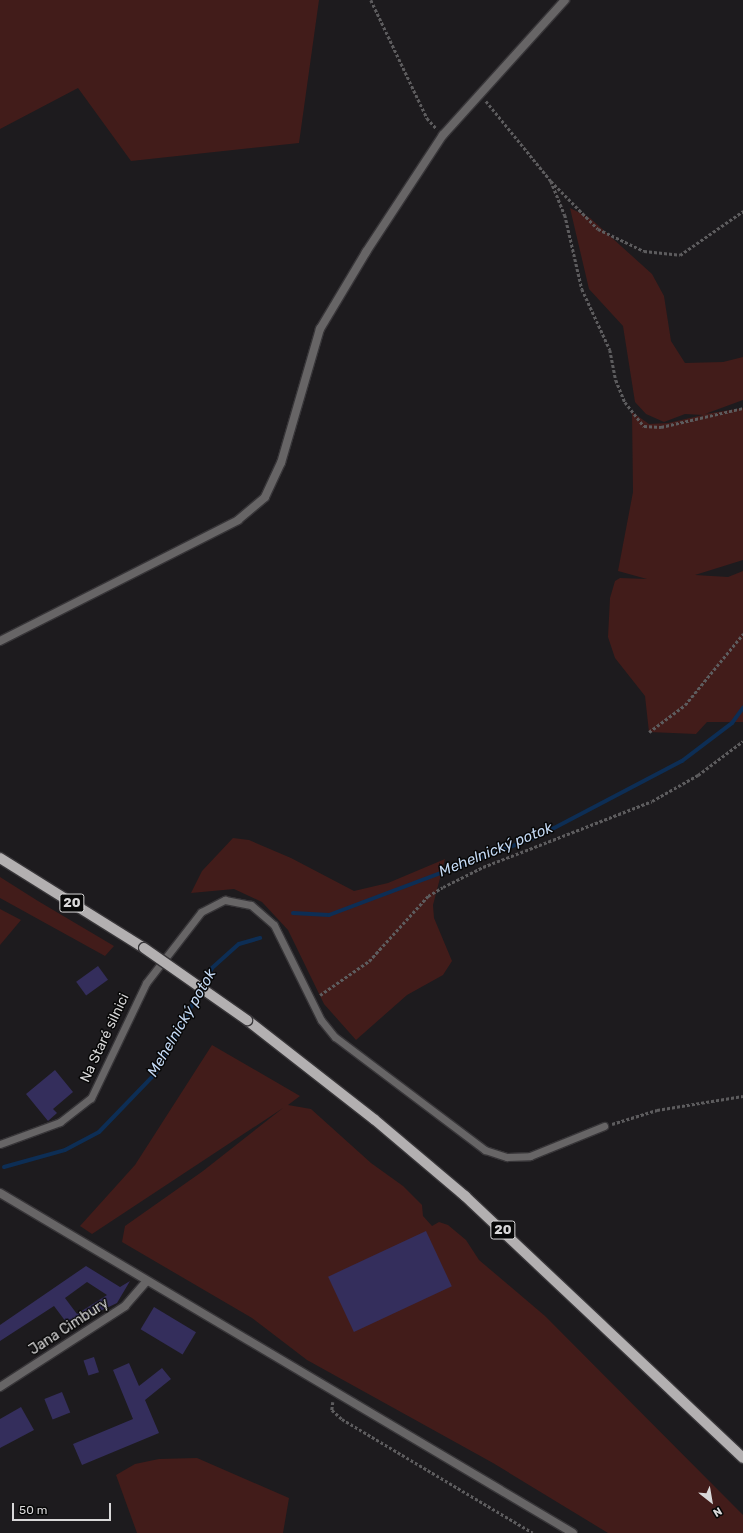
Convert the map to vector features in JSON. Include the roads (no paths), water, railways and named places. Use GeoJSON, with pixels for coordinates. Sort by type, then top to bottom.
{"type":"FeatureCollection","features":[{"type":"Feature","properties":{"kind":"main road","name":"20"},"geometry":{"type":"LineString","coordinates":[[0,858],[144,948],[247,1020],[375,1120],[465,1196],[743,1458]]}},
{"type":"Feature","properties":{"kind":"street"},"geometry":{"type":"LineString","coordinates":[[0,641],[238,520],[265,497],[281,464],[320,328],[443,135],[565,0]]}},
{"type":"Feature","properties":{"kind":"street"},"geometry":{"type":"LineString","coordinates":[[0,1193],[146,1282],[573,1533]]}},
{"type":"Feature","properties":{"kind":"street","name":"Jana Cimbury"},"geometry":{"type":"LineString","coordinates":[[0,1387],[125,1306],[146,1282]]}},
{"type":"Feature","properties":{"kind":"lane","name":"Na Staré silnici"},"geometry":{"type":"LineString","coordinates":[[0,1144],[60,1122],[91,1098],[146,983],[200,912],[216,902],[235,900],[259,910],[274,925],[311,1001],[334,1037],[485,1150],[507,1157],[530,1156],[604,1126]]}},
{"type":"Feature","properties":{"kind":"waterway","name":"Mehelnický potok"},"geometry":{"type":"LineString","coordinates":[[293,913],[329,915],[537,837],[682,761],[732,723],[743,708]]}},
{"type":"Feature","properties":{"kind":"waterway","name":"Mehelnický potok"},"geometry":{"type":"LineString","coordinates":[[4,1167],[65,1150],[99,1132],[155,1074],[212,968],[239,944],[260,938]]}}]}
